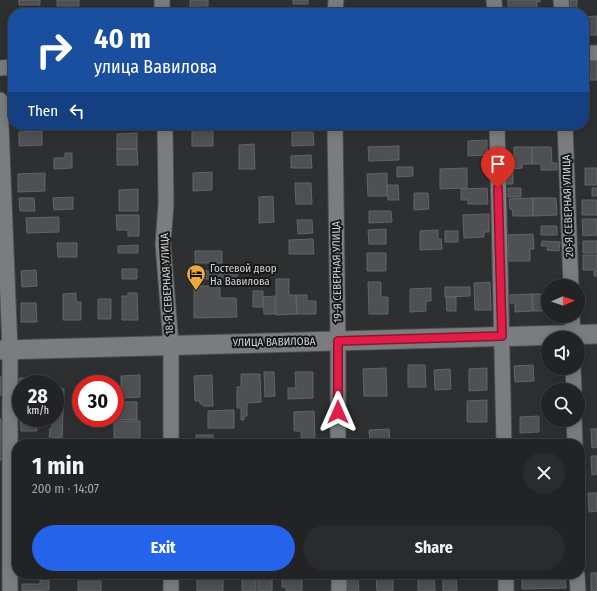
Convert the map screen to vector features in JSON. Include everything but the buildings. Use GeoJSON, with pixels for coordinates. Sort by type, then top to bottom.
{"type":"FeatureCollection","features":[{"type":"Feature","properties":{"kind":"street"},"geometry":{"type":"LineString","coordinates":[[0,100],[10,591]]}},
{"type":"Feature","properties":{"kind":"street","name":"18-Я СЕВЕРНАЯ УЛИЦА"},"geometry":{"type":"LineString","coordinates":[[165,130],[166,204],[163,244],[171,344],[171,439]]}},
{"type":"Feature","properties":{"kind":"street","name":"19-Я СЕВЕРНАЯ УЛИЦА"},"geometry":{"type":"LineString","coordinates":[[335,130],[338,439]]}},
{"type":"Feature","properties":{"kind":"street"},"geometry":{"type":"LineString","coordinates":[[497,130],[504,439]]}},
{"type":"Feature","properties":{"kind":"street","name":"20-Я СЕВЕРНАЯ УЛИЦА"},"geometry":{"type":"LineString","coordinates":[[565,130],[571,279]]}},
{"type":"Feature","properties":{"kind":"street","name":"УЛИЦА ВАВИЛОВА"},"geometry":{"type":"LineString","coordinates":[[5,350],[171,344],[502,336],[572,329],[597,334]]}},
{"type":"Feature","properties":{"kind":"street"},"geometry":{"type":"LineString","coordinates":[[574,427],[575,439]]}},
{"type":"Feature","properties":{"kind":"street"},"geometry":{"type":"LineString","coordinates":[[171,579],[171,591]]}},
{"type":"Feature","properties":{"kind":"street"},"geometry":{"type":"LineString","coordinates":[[339,579],[339,591]]}},
{"type":"Feature","properties":{"kind":"street"},"geometry":{"type":"LineString","coordinates":[[506,579],[506,591]]}},
{"type":"Feature","properties":{"kind":"street"},"geometry":{"type":"LineString","coordinates":[[577,579],[578,591]]}},
{"type":"Feature","properties":{"kind":"place","name":"Гостевой двор На Вавилова"},"geometry":{"type":"Point","coordinates":[196,291]}},
{"type":"Feature","properties":{"kind":"route"},"geometry":{"type":"LineString","coordinates":[[338,412],[338,341],[502,336],[498,188]]}}]}
